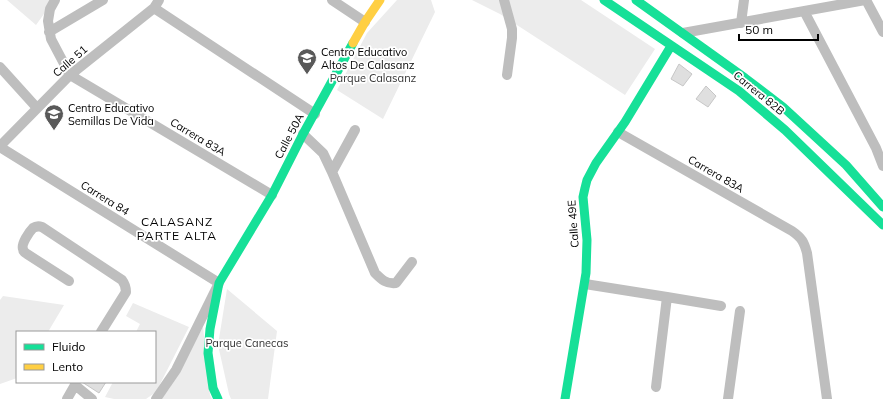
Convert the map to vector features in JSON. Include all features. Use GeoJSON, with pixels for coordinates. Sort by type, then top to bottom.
{"type":"FeatureCollection","features":[{"type":"Feature","properties":{"kind":"street"},"geometry":{"type":"LineString","coordinates":[[55,0],[50,9],[48,21],[51,39],[70,75]]}},
{"type":"Feature","properties":{"kind":"street"},"geometry":{"type":"LineString","coordinates":[[50,32],[103,0]]}},
{"type":"Feature","properties":{"kind":"street"},"geometry":{"type":"LineString","coordinates":[[332,0],[365,22]]}},
{"type":"Feature","properties":{"kind":"street","name":"Calle 50A"},"geometry":{"type":"LineString","coordinates":[[156,399],[176,370],[219,282],[272,195],[303,134],[365,22],[380,0]]}},
{"type":"Feature","properties":{"kind":"street"},"geometry":{"type":"LineString","coordinates":[[504,0],[512,29],[507,75]]}},
{"type":"Feature","properties":{"kind":"street","name":"Carrera 82B"},"geometry":{"type":"LineString","coordinates":[[604,0],[739,91],[785,130],[883,225]]}},
{"type":"Feature","properties":{"kind":"street","name":"Carrera 82B"},"geometry":{"type":"LineString","coordinates":[[636,0],[783,107],[846,166],[883,207]]}},
{"type":"Feature","properties":{"kind":"street"},"geometry":{"type":"LineString","coordinates":[[741,23],[744,0]]}},
{"type":"Feature","properties":{"kind":"street"},"geometry":{"type":"LineString","coordinates":[[683,33],[865,0],[883,32]]}},
{"type":"Feature","properties":{"kind":"street"},"geometry":{"type":"LineString","coordinates":[[157,4],[315,114]]}},
{"type":"Feature","properties":{"kind":"street","name":"Calle 51"},"geometry":{"type":"LineString","coordinates":[[0,146],[70,75],[157,4]]}},
{"type":"Feature","properties":{"kind":"street"},"geometry":{"type":"LineString","coordinates":[[804,12],[880,146],[883,166]]}},
{"type":"Feature","properties":{"kind":"street","name":"Calle 49E"},"geometry":{"type":"LineString","coordinates":[[564,399],[585,284],[588,256],[583,197],[584,188],[590,173],[618,132],[671,46]]}},
{"type":"Feature","properties":{"kind":"street"},"geometry":{"type":"LineString","coordinates":[[0,67],[37,108]]}},
{"type":"Feature","properties":{"kind":"street","name":"Carrera 83A"},"geometry":{"type":"LineString","coordinates":[[70,75],[272,195]]}},
{"type":"Feature","properties":{"kind":"street"},"geometry":{"type":"LineString","coordinates":[[332,172],[355,130]]}},
{"type":"Feature","properties":{"kind":"street","name":"Carrera 83A"},"geometry":{"type":"LineString","coordinates":[[618,132],[792,231],[804,242],[807,253],[827,399]]}},
{"type":"Feature","properties":{"kind":"street"},"geometry":{"type":"LineString","coordinates":[[303,134],[323,153],[375,273],[382,280],[390,284],[396,283],[412,262]]}},
{"type":"Feature","properties":{"kind":"street","name":"Carrera 84"},"geometry":{"type":"LineString","coordinates":[[0,146],[219,282]]}},
{"type":"Feature","properties":{"kind":"street"},"geometry":{"type":"LineString","coordinates":[[70,281],[24,252],[22,244],[33,228],[39,226],[42,227],[125,283],[126,292],[102,331]]}},
{"type":"Feature","properties":{"kind":"street","name":"Calle 50A"},"geometry":{"type":"LineString","coordinates":[[218,399],[214,388],[208,353],[210,329],[219,282]]}},
{"type":"Feature","properties":{"kind":"street"},"geometry":{"type":"LineString","coordinates":[[585,284],[721,306]]}},
{"type":"Feature","properties":{"kind":"street"},"geometry":{"type":"LineString","coordinates":[[656,387],[667,297]]}},
{"type":"Feature","properties":{"kind":"street"},"geometry":{"type":"LineString","coordinates":[[728,399],[740,312]]}},
{"type":"Feature","properties":{"kind":"street"},"geometry":{"type":"LineString","coordinates":[[67,399],[75,384],[92,399]]}},
{"type":"Feature","properties":{"kind":"green space"},"geometry":{"type":"Polygon","coordinates":[[[7,0],[54,0],[36,25],[7,0]]]}},
{"type":"Feature","properties":{"kind":"green space","name":"Parque Calasanz"},"geometry":{"type":"Polygon","coordinates":[[[397,0],[431,0],[435,12],[383,119],[337,90],[367,33],[397,0]]]}},
{"type":"Feature","properties":{"kind":"green space"},"geometry":{"type":"Polygon","coordinates":[[[472,0],[581,0],[655,49],[625,95],[500,14],[472,0]]]}},
{"type":"Feature","properties":{"kind":"green space","name":"Parque Canecas"},"geometry":{"type":"Polygon","coordinates":[[[227,289],[277,331],[268,399],[231,399],[229,394],[218,345],[227,289]]]}},
{"type":"Feature","properties":{"kind":"green space"},"geometry":{"type":"Polygon","coordinates":[[[3,296],[64,305],[49,331],[16,331],[16,378],[0,384],[0,300],[3,296]]]}},
{"type":"Feature","properties":{"kind":"green space"},"geometry":{"type":"Polygon","coordinates":[[[133,303],[189,327],[156,392],[146,399],[114,399],[105,397],[112,383],[156,383],[156,331],[136,331],[140,324],[126,316],[133,303]]]}},
{"type":"Feature","properties":{"kind":"green space"},"geometry":{"type":"Polygon","coordinates":[[[203,327],[210,395],[212,399],[161,399],[169,389],[203,327]]]}},
{"type":"Feature","properties":{"kind":"building"},"geometry":{"type":"Polygon","coordinates":[[[679,64],[692,74],[683,86],[671,79],[679,64]]]}},
{"type":"Feature","properties":{"kind":"building"},"geometry":{"type":"Polygon","coordinates":[[[706,86],[716,96],[708,107],[696,99],[706,86]]]}},
{"type":"Feature","properties":{"kind":"building"},"geometry":{"type":"Polygon","coordinates":[[[84,383],[105,383],[99,393],[84,383]]]}},
{"type":"Feature","properties":{"kind":"traffic: fast"},"geometry":{"type":"LineString","coordinates":[[604,0],[739,91],[785,130],[883,225]]}},
{"type":"Feature","properties":{"kind":"traffic: fast"},"geometry":{"type":"LineString","coordinates":[[636,0],[783,107],[846,165],[883,207]]}},
{"type":"Feature","properties":{"kind":"traffic: fast"},"geometry":{"type":"LineString","coordinates":[[218,399],[213,388],[208,353],[210,329],[219,283],[272,195],[303,134],[353,43]]}},
{"type":"Feature","properties":{"kind":"traffic: fast"},"geometry":{"type":"LineString","coordinates":[[565,399],[586,273],[587,240],[583,197],[587,180],[596,163],[625,122],[671,46]]}},
{"type":"Feature","properties":{"kind":"traffic: slow"},"geometry":{"type":"LineString","coordinates":[[353,43],[380,0]]}},
{"type":"Feature","properties":{"kind":"place","name":"Centro Educativo Altos De Calasanz"},"geometry":{"type":"Point","coordinates":[307,75]}},
{"type":"Feature","properties":{"kind":"place","name":"Centro Educativo Semillas De Vida"},"geometry":{"type":"Point","coordinates":[54,131]}},
{"type":"Feature","properties":{"kind":"district","name":"CALASANZ PARTE ALTA"},"geometry":{"type":"Point","coordinates":[177,228]}}]}
